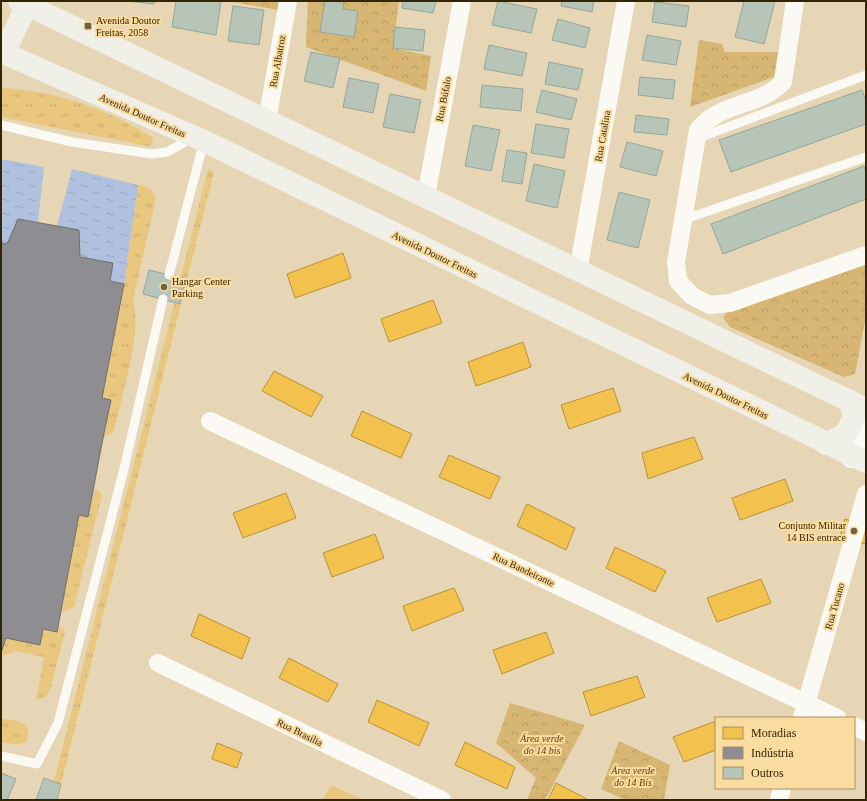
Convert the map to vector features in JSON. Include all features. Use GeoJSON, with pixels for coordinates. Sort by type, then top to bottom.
{"type":"FeatureCollection","features":[{"type":"Feature","properties":{"kind":"main road"},"geometry":{"type":"LineString","coordinates":[[2,53],[26,3],[267,121],[426,196],[578,271],[858,405],[854,418],[845,434],[826,444]]}},
{"type":"Feature","properties":{"kind":"main road","name":"Avenida Doutor Freitas"},"geometry":{"type":"LineString","coordinates":[[2,53],[199,139],[859,460]]}},
{"type":"Feature","properties":{"kind":"street","name":"Rua Albatroz"},"geometry":{"type":"LineString","coordinates":[[267,121],[288,1]]}},
{"type":"Feature","properties":{"kind":"street","name":"Rua Búfalo"},"geometry":{"type":"LineString","coordinates":[[426,196],[462,1]]}},
{"type":"Feature","properties":{"kind":"street","name":"Rua Catalina"},"geometry":{"type":"LineString","coordinates":[[578,271],[626,1]]}},
{"type":"Feature","properties":{"kind":"street"},"geometry":{"type":"LineString","coordinates":[[795,1],[787,43],[783,82],[775,90],[718,113],[705,121],[698,130],[676,262],[678,281],[692,296],[710,305],[730,303],[866,255]]}},
{"type":"Feature","properties":{"kind":"street"},"geometry":{"type":"LineString","coordinates":[[859,460],[866,415]]}},
{"type":"Feature","properties":{"kind":"street","name":"Rua Bandeirante"},"geometry":{"type":"LineString","coordinates":[[210,421],[805,710],[833,717]]}},
{"type":"Feature","properties":{"kind":"street","name":"Rua Tucano"},"geometry":{"type":"LineString","coordinates":[[805,710],[866,494]]}},
{"type":"Feature","properties":{"kind":"street","name":"Rua Brasília"},"geometry":{"type":"LineString","coordinates":[[158,663],[442,800]]}},
{"type":"Feature","properties":{"kind":"street"},"geometry":{"type":"LineString","coordinates":[[855,726],[866,732]]}},
{"type":"Feature","properties":{"kind":"street"},"geometry":{"type":"LineString","coordinates":[[779,800],[782,789]]}},
{"type":"Feature","properties":{"kind":"lane"},"geometry":{"type":"LineString","coordinates":[[696,139],[866,74]]}},
{"type":"Feature","properties":{"kind":"lane"},"geometry":{"type":"LineString","coordinates":[[1,125],[72,142],[152,154],[167,152],[199,139]]}},
{"type":"Feature","properties":{"kind":"lane"},"geometry":{"type":"LineString","coordinates":[[169,275],[199,139]]}},
{"type":"Feature","properties":{"kind":"lane"},"geometry":{"type":"LineString","coordinates":[[682,220],[866,157]]}},
{"type":"Feature","properties":{"kind":"lane"},"geometry":{"type":"LineString","coordinates":[[1,756],[37,764],[58,723],[122,477],[163,299]]}},
{"type":"Feature","properties":{"kind":"green space"},"geometry":{"type":"Polygon","coordinates":[[[228,1],[280,1],[278,10],[228,1]]]}},
{"type":"Feature","properties":{"kind":"green space"},"geometry":{"type":"Polygon","coordinates":[[[308,1],[399,1],[393,48],[431,56],[426,91],[306,47],[308,1]]]}},
{"type":"Feature","properties":{"kind":"green space"},"geometry":{"type":"Polygon","coordinates":[[[699,40],[722,44],[725,52],[778,52],[774,77],[690,107],[699,40]]]}},
{"type":"Feature","properties":{"kind":"green space"},"geometry":{"type":"Polygon","coordinates":[[[1,88],[41,93],[80,103],[134,127],[152,137],[153,141],[151,145],[147,146],[1,117],[1,88]]]}},
{"type":"Feature","properties":{"kind":"green space"},"geometry":{"type":"Polygon","coordinates":[[[208,169],[214,172],[61,784],[54,781],[208,169]]]}},
{"type":"Feature","properties":{"kind":"green space"},"geometry":{"type":"Polygon","coordinates":[[[138,185],[145,186],[150,189],[156,199],[133,300],[135,313],[134,343],[128,375],[113,432],[103,438],[111,400],[102,398],[124,284],[138,185]]]}},
{"type":"Feature","properties":{"kind":"green space"},"geometry":{"type":"Polygon","coordinates":[[[866,262],[866,316],[855,374],[844,377],[730,327],[723,318],[728,309],[866,262]]]}},
{"type":"Feature","properties":{"kind":"green space"},"geometry":{"type":"Polygon","coordinates":[[[94,489],[98,490],[102,495],[74,607],[61,612],[79,515],[88,517],[94,489]]]}},
{"type":"Feature","properties":{"kind":"green space"},"geometry":{"type":"Polygon","coordinates":[[[58,624],[65,632],[50,690],[46,697],[36,700],[44,657],[17,651],[1,656],[1,653],[6,638],[39,645],[43,629],[57,632],[58,624]]]}},
{"type":"Feature","properties":{"kind":"green space","name":"Área verde do 14 bis"},"geometry":{"type":"Polygon","coordinates":[[[510,703],[585,725],[545,800],[527,800],[536,778],[496,743],[510,703]]]}},
{"type":"Feature","properties":{"kind":"green space"},"geometry":{"type":"Polygon","coordinates":[[[1,718],[18,721],[26,726],[28,735],[26,742],[17,745],[1,742],[1,718]]]}},
{"type":"Feature","properties":{"kind":"green space","name":"Área verde do 14 Bis"},"geometry":{"type":"Polygon","coordinates":[[[619,741],[670,765],[664,800],[625,800],[601,789],[619,741]]]}},
{"type":"Feature","properties":{"kind":"green space"},"geometry":{"type":"Polygon","coordinates":[[[331,785],[364,800],[323,800],[331,785]]]}},
{"type":"Feature","properties":{"kind":"water"},"geometry":{"type":"Polygon","coordinates":[[[1,159],[44,167],[38,223],[18,219],[7,244],[1,243],[1,159]]]}},
{"type":"Feature","properties":{"kind":"water"},"geometry":{"type":"Polygon","coordinates":[[[72,169],[138,185],[124,284],[110,281],[113,263],[80,257],[79,230],[57,226],[72,169]]]}},
{"type":"Feature","properties":{"kind":"building: Moradias"},"geometry":{"type":"Polygon","coordinates":[[[343,253],[351,278],[295,298],[287,274],[343,253]]]}},
{"type":"Feature","properties":{"kind":"building: Moradias"},"geometry":{"type":"Polygon","coordinates":[[[433,300],[442,323],[389,342],[381,319],[433,300]]]}},
{"type":"Feature","properties":{"kind":"building: Moradias"},"geometry":{"type":"Polygon","coordinates":[[[523,342],[531,367],[476,386],[468,362],[523,342]]]}},
{"type":"Feature","properties":{"kind":"building: Moradias"},"geometry":{"type":"Polygon","coordinates":[[[274,371],[323,396],[311,417],[262,391],[274,371]]]}},
{"type":"Feature","properties":{"kind":"building: Moradias"},"geometry":{"type":"Polygon","coordinates":[[[613,388],[621,411],[569,429],[561,405],[613,388]]]}},
{"type":"Feature","properties":{"kind":"building: Moradias"},"geometry":{"type":"Polygon","coordinates":[[[362,411],[412,434],[401,458],[351,436],[362,411]]]}},
{"type":"Feature","properties":{"kind":"building: Moradias"},"geometry":{"type":"Polygon","coordinates":[[[694,437],[703,459],[648,479],[642,453],[694,437]]]}},
{"type":"Feature","properties":{"kind":"building: Moradias"},"geometry":{"type":"Polygon","coordinates":[[[449,455],[500,477],[490,499],[439,477],[449,455]]]}},
{"type":"Feature","properties":{"kind":"building: Moradias"},"geometry":{"type":"Polygon","coordinates":[[[785,479],[793,501],[740,520],[732,498],[785,479]]]}},
{"type":"Feature","properties":{"kind":"building: Moradias"},"geometry":{"type":"Polygon","coordinates":[[[286,493],[296,518],[243,538],[233,513],[286,493]]]}},
{"type":"Feature","properties":{"kind":"building: Moradias"},"geometry":{"type":"Polygon","coordinates":[[[527,504],[575,528],[566,550],[517,526],[527,504]]]}},
{"type":"Feature","properties":{"kind":"building: Moradias","name":"Conjunto Militar 14 BIS entrace"},"geometry":{"type":"Polygon","coordinates":[[[845,519],[866,525],[866,544],[840,537],[845,519]]]}},
{"type":"Feature","properties":{"kind":"building: Moradias"},"geometry":{"type":"Polygon","coordinates":[[[375,534],[384,558],[332,577],[323,553],[375,534]]]}},
{"type":"Feature","properties":{"kind":"building: Moradias"},"geometry":{"type":"Polygon","coordinates":[[[615,547],[666,571],[655,592],[606,568],[615,547]]]}},
{"type":"Feature","properties":{"kind":"building: Moradias"},"geometry":{"type":"Polygon","coordinates":[[[761,579],[771,603],[717,622],[707,598],[761,579]]]}},
{"type":"Feature","properties":{"kind":"building: Moradias"},"geometry":{"type":"Polygon","coordinates":[[[454,588],[464,610],[412,631],[403,606],[454,588]]]}},
{"type":"Feature","properties":{"kind":"building: Moradias"},"geometry":{"type":"Polygon","coordinates":[[[199,614],[250,638],[242,659],[191,636],[199,614]]]}},
{"type":"Feature","properties":{"kind":"building: Moradias"},"geometry":{"type":"Polygon","coordinates":[[[546,632],[554,653],[502,674],[493,650],[546,632]]]}},
{"type":"Feature","properties":{"kind":"building: Moradias"},"geometry":{"type":"Polygon","coordinates":[[[289,658],[338,684],[328,702],[279,678],[289,658]]]}},
{"type":"Feature","properties":{"kind":"building: Moradias"},"geometry":{"type":"Polygon","coordinates":[[[637,676],[645,697],[591,716],[583,692],[637,676]]]}},
{"type":"Feature","properties":{"kind":"building: Moradias"},"geometry":{"type":"Polygon","coordinates":[[[377,700],[429,723],[419,746],[368,722],[377,700]]]}},
{"type":"Feature","properties":{"kind":"building: Moradias"},"geometry":{"type":"Polygon","coordinates":[[[715,721],[715,750],[684,762],[673,737],[715,721]]]}},
{"type":"Feature","properties":{"kind":"building: Moradias"},"geometry":{"type":"Polygon","coordinates":[[[465,742],[515,767],[507,789],[455,765],[465,742]]]}},
{"type":"Feature","properties":{"kind":"building: Moradias"},"geometry":{"type":"Polygon","coordinates":[[[217,743],[242,753],[237,768],[212,759],[217,743]]]}},
{"type":"Feature","properties":{"kind":"building: Moradias"},"geometry":{"type":"Polygon","coordinates":[[[556,783],[589,800],[548,800],[556,783]]]}},
{"type":"Feature","properties":{"kind":"building: Indústria"},"geometry":{"type":"Polygon","coordinates":[[[18,219],[79,230],[80,257],[113,263],[110,281],[124,284],[102,398],[111,400],[88,517],[79,515],[57,632],[43,629],[40,645],[6,638],[1,653],[1,243],[7,244],[18,219]]]}},
{"type":"Feature","properties":{"kind":"building: Outros"},"geometry":{"type":"Polygon","coordinates":[[[127,1],[155,1],[154,4],[127,1]]]}},
{"type":"Feature","properties":{"kind":"building: Outros"},"geometry":{"type":"Polygon","coordinates":[[[176,1],[221,1],[216,35],[172,27],[176,1]]]}},
{"type":"Feature","properties":{"kind":"building: Outros"},"geometry":{"type":"Polygon","coordinates":[[[325,1],[344,2],[343,9],[358,11],[354,37],[320,32],[325,1]]]}},
{"type":"Feature","properties":{"kind":"building: Outros"},"geometry":{"type":"Polygon","coordinates":[[[403,1],[436,1],[433,13],[402,8],[403,1]]]}},
{"type":"Feature","properties":{"kind":"building: Outros"},"geometry":{"type":"Polygon","coordinates":[[[498,1],[537,9],[531,33],[492,25],[498,1]]]}},
{"type":"Feature","properties":{"kind":"building: Outros"},"geometry":{"type":"Polygon","coordinates":[[[562,1],[594,1],[592,12],[561,6],[562,1]]]}},
{"type":"Feature","properties":{"kind":"building: Outros"},"geometry":{"type":"Polygon","coordinates":[[[744,1],[775,1],[764,44],[735,37],[744,1]]]}},
{"type":"Feature","properties":{"kind":"building: Outros"},"geometry":{"type":"Polygon","coordinates":[[[655,2],[689,6],[686,27],[652,22],[655,2]]]}},
{"type":"Feature","properties":{"kind":"building: Outros"},"geometry":{"type":"Polygon","coordinates":[[[233,6],[264,10],[259,45],[228,41],[233,6]]]}},
{"type":"Feature","properties":{"kind":"building: Outros"},"geometry":{"type":"Polygon","coordinates":[[[558,19],[590,28],[585,48],[552,40],[558,19]]]}},
{"type":"Feature","properties":{"kind":"building: Outros"},"geometry":{"type":"Polygon","coordinates":[[[395,27],[425,30],[423,51],[393,48],[395,27]]]}},
{"type":"Feature","properties":{"kind":"building: Outros"},"geometry":{"type":"Polygon","coordinates":[[[647,35],[681,41],[676,65],[642,60],[647,35]]]}},
{"type":"Feature","properties":{"kind":"building: Outros"},"geometry":{"type":"Polygon","coordinates":[[[489,45],[527,53],[522,76],[484,69],[489,45]]]}},
{"type":"Feature","properties":{"kind":"building: Outros"},"geometry":{"type":"Polygon","coordinates":[[[311,52],[340,58],[333,88],[304,81],[311,52]]]}},
{"type":"Feature","properties":{"kind":"building: Outros"},"geometry":{"type":"Polygon","coordinates":[[[549,62],[583,69],[578,90],[545,84],[549,62]]]}},
{"type":"Feature","properties":{"kind":"building: Outros"},"geometry":{"type":"Polygon","coordinates":[[[640,77],[675,80],[673,99],[638,95],[640,77]]]}},
{"type":"Feature","properties":{"kind":"building: Outros"},"geometry":{"type":"Polygon","coordinates":[[[349,78],[379,84],[373,113],[343,107],[349,78]]]}},
{"type":"Feature","properties":{"kind":"building: Outros"},"geometry":{"type":"Polygon","coordinates":[[[482,85],[523,89],[521,111],[480,107],[482,85]]]}},
{"type":"Feature","properties":{"kind":"building: Outros"},"geometry":{"type":"Polygon","coordinates":[[[542,90],[577,99],[571,120],[536,112],[542,90]]]}},
{"type":"Feature","properties":{"kind":"building: Outros"},"geometry":{"type":"Polygon","coordinates":[[[862,90],[866,101],[866,124],[731,172],[719,140],[862,90]]]}},
{"type":"Feature","properties":{"kind":"building: Outros"},"geometry":{"type":"Polygon","coordinates":[[[390,94],[421,100],[414,133],[383,127],[390,94]]]}},
{"type":"Feature","properties":{"kind":"building: Outros"},"geometry":{"type":"Polygon","coordinates":[[[636,115],[669,119],[667,135],[634,132],[636,115]]]}},
{"type":"Feature","properties":{"kind":"building: Outros"},"geometry":{"type":"Polygon","coordinates":[[[536,124],[569,129],[564,158],[531,153],[536,124]]]}},
{"type":"Feature","properties":{"kind":"building: Outros"},"geometry":{"type":"Polygon","coordinates":[[[473,125],[500,130],[491,171],[465,166],[473,125]]]}},
{"type":"Feature","properties":{"kind":"building: Outros"},"geometry":{"type":"Polygon","coordinates":[[[627,142],[663,151],[656,176],[620,167],[627,142]]]}},
{"type":"Feature","properties":{"kind":"building: Outros"},"geometry":{"type":"Polygon","coordinates":[[[507,150],[527,153],[522,184],[502,181],[507,150]]]}},
{"type":"Feature","properties":{"kind":"building: Outros"},"geometry":{"type":"Polygon","coordinates":[[[534,164],[565,171],[557,208],[526,201],[534,164]]]}},
{"type":"Feature","properties":{"kind":"building: Outros"},"geometry":{"type":"Polygon","coordinates":[[[864,166],[866,173],[866,199],[723,254],[711,224],[864,166]]]}},
{"type":"Feature","properties":{"kind":"building: Outros"},"geometry":{"type":"Polygon","coordinates":[[[619,192],[650,200],[638,248],[607,240],[619,192]]]}},
{"type":"Feature","properties":{"kind":"building: Outros","name":"Hangar Center Parking"},"geometry":{"type":"Polygon","coordinates":[[[149,270],[186,279],[180,304],[143,294],[149,270]]]}},
{"type":"Feature","properties":{"kind":"building: Outros"},"geometry":{"type":"Polygon","coordinates":[[[1,773],[16,779],[7,800],[1,800],[1,773]]]}},
{"type":"Feature","properties":{"kind":"building: Outros"},"geometry":{"type":"Polygon","coordinates":[[[44,778],[61,784],[57,800],[36,800],[44,778]]]}},
{"type":"Feature","properties":{"kind":"place","name":"Avenida Doutor Freitas, 2058"},"geometry":{"type":"Point","coordinates":[88,26]}},
{"type":"Feature","properties":{"kind":"place","name":"Hangar Center Parking"},"geometry":{"type":"Point","coordinates":[164,287]}},
{"type":"Feature","properties":{"kind":"place","name":"Conjunto Militar 14 BIS entrace"},"geometry":{"type":"Point","coordinates":[854,531]}}]}
